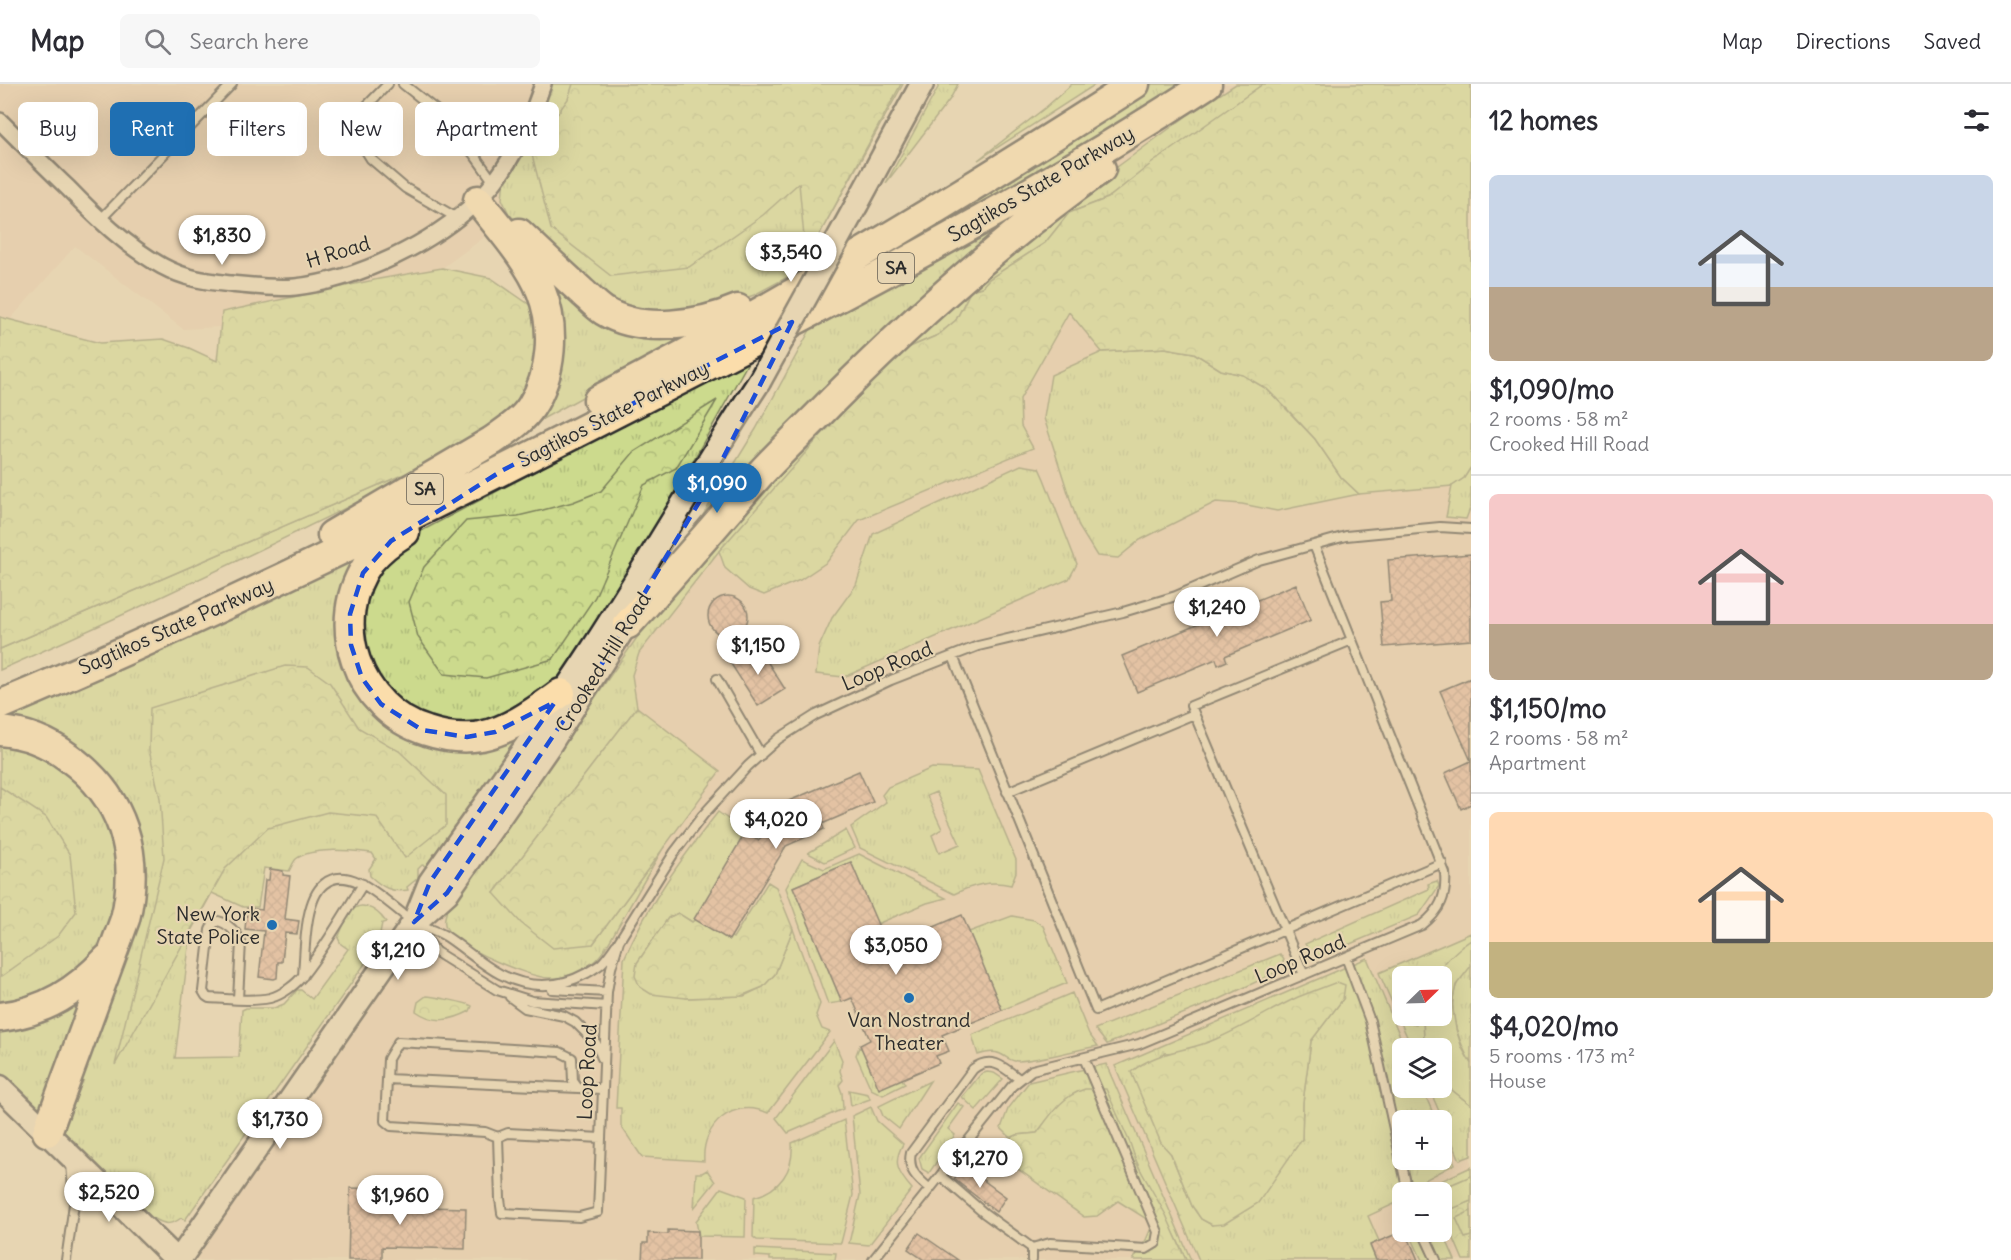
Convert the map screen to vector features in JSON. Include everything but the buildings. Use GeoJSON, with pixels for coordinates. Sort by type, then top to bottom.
{"type":"FeatureCollection","features":[{"type":"Feature","properties":{"kind":"highway","name":"Sagtikos State Parkway"},"geometry":{"type":"LineString","coordinates":[[0,684],[140,624],[332,535],[617,390],[837,267],[1009,164],[1135,84]]}},
{"type":"Feature","properties":{"kind":"highway","name":"Sagtikos State Parkway"},"geometry":{"type":"LineString","coordinates":[[0,705],[246,596],[503,470],[896,268],[1002,208],[1207,84]]}},
{"type":"Feature","properties":{"kind":"highway"},"geometry":{"type":"LineString","coordinates":[[628,624],[761,473],[851,382],[928,309],[1052,204],[1178,115],[1215,84]]}},
{"type":"Feature","properties":{"kind":"highway"},"geometry":{"type":"LineString","coordinates":[[476,200],[514,228],[604,311],[628,321],[679,325],[706,320],[734,311],[837,267]]}},
{"type":"Feature","properties":{"kind":"highway"},"geometry":{"type":"LineString","coordinates":[[332,535],[492,441],[530,408],[541,388],[548,364],[550,339],[548,315],[541,291],[528,266],[476,200]]}},
{"type":"Feature","properties":{"kind":"highway"},"geometry":{"type":"LineString","coordinates":[[503,470],[433,518],[391,541],[371,560],[363,573],[353,599],[350,614],[351,645],[362,678],[381,704],[408,724],[438,735],[467,737],[495,732],[520,720],[561,693]]}},
{"type":"Feature","properties":{"kind":"highway"},"geometry":{"type":"LineString","coordinates":[[0,731],[33,738],[64,754],[93,778],[116,810],[129,848],[131,885],[125,919],[47,1132]]}},
{"type":"Feature","properties":{"kind":"highway"},"geometry":{"type":"LineString","coordinates":[[0,1017],[28,1012],[56,1001],[85,982],[113,953]]}},
{"type":"Feature","properties":{"kind":"main road","name":"Crooked Hill Road"},"geometry":{"type":"LineString","coordinates":[[178,1260],[414,922],[430,882],[595,644],[759,382],[922,84]]}},
{"type":"Feature","properties":{"kind":"main road","name":"Crooked Hill Road"},"geometry":{"type":"LineString","coordinates":[[414,922],[447,893],[549,746],[628,624],[711,484],[743,424],[759,382]]}},
{"type":"Feature","properties":{"kind":"main road"},"geometry":{"type":"LineString","coordinates":[[0,1087],[178,1260]]}},
{"type":"Feature","properties":{"kind":"street"},"geometry":{"type":"LineString","coordinates":[[476,200],[502,172],[537,103],[543,84]]}},
{"type":"Feature","properties":{"kind":"street","name":"H Road"},"geometry":{"type":"LineString","coordinates":[[0,121],[100,220],[162,266],[193,280],[259,287],[294,287],[357,272],[416,245],[448,226],[476,200]]}},
{"type":"Feature","properties":{"kind":"lane"},"geometry":{"type":"LineString","coordinates":[[100,220],[232,84]]}},
{"type":"Feature","properties":{"kind":"lane"},"geometry":{"type":"LineString","coordinates":[[388,84],[349,124],[371,159],[405,188],[476,200],[475,156],[441,114],[403,84]]}},
{"type":"Feature","properties":{"kind":"lane","name":"Loop Road"},"geometry":{"type":"LineString","coordinates":[[601,1138],[508,1133],[498,1137],[502,1213],[579,1216],[598,1212],[607,992],[619,941],[674,853],[703,815],[760,755],[778,740],[816,715],[891,680],[978,646],[1123,612],[1176,596],[1259,560],[1347,536],[1440,527],[1471,529]]}},
{"type":"Feature","properties":{"kind":"lane","name":"Loop Road"},"geometry":{"type":"LineString","coordinates":[[873,1260],[1019,1079],[1032,1070],[1139,1044],[1422,925],[1429,920],[1447,891],[1442,863],[1314,545]]}},
{"type":"Feature","properties":{"kind":"lane"},"geometry":{"type":"LineString","coordinates":[[1304,975],[1191,706],[1352,640]]}},
{"type":"Feature","properties":{"kind":"lane"},"geometry":{"type":"LineString","coordinates":[[953,656],[1096,1010],[1442,863]]}},
{"type":"Feature","properties":{"kind":"lane"},"geometry":{"type":"LineString","coordinates":[[717,679],[760,755]]}},
{"type":"Feature","properties":{"kind":"lane"},"geometry":{"type":"LineString","coordinates":[[1007,792],[1194,714]]}},
{"type":"Feature","properties":{"kind":"lane"},"geometry":{"type":"LineString","coordinates":[[303,976],[309,911],[316,894],[324,884],[337,877],[350,878],[363,884],[414,922],[444,934],[503,976],[537,987],[607,992]]}},
{"type":"Feature","properties":{"kind":"lane"},"geometry":{"type":"LineString","coordinates":[[238,999],[241,942],[235,932],[224,923],[218,921],[213,924],[210,930],[203,991],[206,996],[238,999],[272,998],[303,976],[363,884]]}},
{"type":"Feature","properties":{"kind":"lane"},"geometry":{"type":"LineString","coordinates":[[414,922],[436,952],[479,980],[507,994],[525,1008],[564,1016],[575,1022],[596,1043],[603,1060]]}},
{"type":"Feature","properties":{"kind":"lane"},"geometry":{"type":"LineString","coordinates":[[537,987],[556,986],[579,977],[602,964],[619,941]]}},
{"type":"Feature","properties":{"kind":"lane"},"geometry":{"type":"LineString","coordinates":[[1346,957],[1370,1021],[1406,1182]]}},
{"type":"Feature","properties":{"kind":"lane"},"geometry":{"type":"LineString","coordinates":[[507,994],[543,1002],[607,1006]]}},
{"type":"Feature","properties":{"kind":"lane"},"geometry":{"type":"LineString","coordinates":[[498,1137],[485,1132],[391,1126],[385,1121],[388,1059],[398,1042],[560,1052],[572,1058],[573,1081],[578,1088]]}},
{"type":"Feature","properties":{"kind":"lane"},"geometry":{"type":"LineString","coordinates":[[1032,1248],[1050,1243],[1146,1249],[1156,1243],[1158,1232],[1084,1058]]}},
{"type":"Feature","properties":{"kind":"lane"},"geometry":{"type":"LineString","coordinates":[[930,1189],[914,1175],[911,1168],[911,1153],[974,1069],[987,1062],[996,1063],[1019,1079]]}},
{"type":"Feature","properties":{"kind":"lane"},"geometry":{"type":"LineString","coordinates":[[387,1079],[602,1089]]}},
{"type":"Feature","properties":{"kind":"lane"},"geometry":{"type":"LineString","coordinates":[[66,1260],[74,1204],[70,1156]]}},
{"type":"Feature","properties":{"kind":"lane"},"geometry":{"type":"LineString","coordinates":[[941,1176],[1032,1248]]}},
{"type":"Feature","properties":{"kind":"lane"},"geometry":{"type":"LineString","coordinates":[[1428,1242],[1436,1260]]}},
{"type":"Feature","properties":{"kind":"lane"},"geometry":{"type":"LineString","coordinates":[[1032,1248],[1032,1260]]}},
{"type":"Feature","properties":{"kind":"highlighted area"},"geometry":{"type":"Polygon","coordinates":[[[792,322],[710,484],[603,662],[447,893],[414,922],[430,882],[555,702],[495,732],[467,737],[422,730],[381,704],[362,678],[351,645],[350,614],[363,573],[391,541],[503,470],[792,322]]]}},
{"type":"Feature","properties":{"kind":"shaded area"},"geometry":{"type":"Polygon","coordinates":[[[0,84],[604,84],[530,204],[420,284],[292,323],[183,329],[75,246],[0,331],[0,84]]]}},
{"type":"Feature","properties":{"kind":"shaded area"},"geometry":{"type":"Polygon","coordinates":[[[1220,84],[1471,84],[1471,1260],[182,1260],[558,721],[708,539],[1080,185],[1220,84]]]}},
{"type":"Feature","properties":{"kind":"green space"},"geometry":{"type":"Polygon","coordinates":[[[551,84],[903,84],[799,271],[754,295],[696,315],[639,316],[588,292],[509,214],[502,199],[504,179],[515,156],[559,156],[559,102],[542,102],[551,84]]]}},
{"type":"Feature","properties":{"kind":"green space"},"geometry":{"type":"Polygon","coordinates":[[[573,84],[901,84],[806,259],[799,183],[763,215],[689,267],[611,276],[551,229],[532,156],[559,156],[559,112],[568,99],[573,84]]]}},
{"type":"Feature","properties":{"kind":"green space"},"geometry":{"type":"Polygon","coordinates":[[[940,84],[958,84],[950,99],[886,183],[940,84]]]}},
{"type":"Feature","properties":{"kind":"green space"},"geometry":{"type":"Polygon","coordinates":[[[1072,84],[1096,84],[978,160],[1045,108],[1072,84]]]}},
{"type":"Feature","properties":{"kind":"green space"},"geometry":{"type":"Polygon","coordinates":[[[1152,84],[1191,84],[842,286],[846,275],[1152,84]]]}},
{"type":"Feature","properties":{"kind":"green space"},"geometry":{"type":"Polygon","coordinates":[[[1236,84],[1264,84],[1108,198],[1069,213],[1045,243],[989,279],[982,287],[971,290],[956,320],[938,335],[903,350],[719,551],[639,653],[632,675],[637,707],[494,893],[593,944],[662,850],[601,954],[587,966],[571,974],[549,978],[510,967],[478,953],[453,937],[445,924],[448,907],[655,612],[813,430],[1053,214],[1188,115],[1236,84]]]}},
{"type":"Feature","properties":{"kind":"green space"},"geometry":{"type":"Polygon","coordinates":[[[1263,84],[1471,84],[1471,467],[1464,478],[1452,486],[1359,494],[1341,477],[1315,439],[1267,389],[1243,375],[1221,370],[1194,353],[1165,348],[1102,352],[1069,312],[1020,399],[1021,426],[1033,448],[859,520],[827,562],[800,580],[764,595],[749,589],[725,568],[719,551],[822,434],[903,350],[938,335],[956,320],[971,290],[982,287],[989,279],[1045,243],[1069,213],[1108,198],[1152,163],[1263,84]]]}},
{"type":"Feature","properties":{"kind":"green space"},"geometry":{"type":"Polygon","coordinates":[[[1041,196],[692,533],[756,429],[810,330],[750,359],[633,568],[571,665],[543,693],[503,720],[461,732],[418,722],[360,658],[357,616],[373,571],[406,539],[545,466],[1041,196]]]}},
{"type":"Feature","properties":{"kind":"green space"},"geometry":{"type":"Polygon","coordinates":[[[442,268],[491,278],[543,314],[530,396],[471,445],[0,649],[0,317],[100,343],[163,339],[217,361],[222,312],[442,268]]]}},
{"type":"Feature","properties":{"kind":"green space"},"geometry":{"type":"Polygon","coordinates":[[[542,274],[573,298],[704,330],[517,433],[542,274]]]}},
{"type":"Feature","properties":{"kind":"green space"},"geometry":{"type":"Polygon","coordinates":[[[1165,348],[1194,353],[1221,370],[1243,375],[1267,389],[1315,439],[1341,477],[1359,494],[1277,511],[1242,504],[1216,502],[1140,540],[1118,558],[1097,556],[1079,527],[1044,418],[1051,375],[1102,352],[1165,348]]]}},
{"type":"Feature","properties":{"kind":"green space"},"geometry":{"type":"Polygon","coordinates":[[[717,400],[676,468],[644,485],[595,597],[553,659],[486,678],[444,674],[418,637],[409,602],[424,567],[466,521],[518,516],[573,502],[601,491],[634,452],[717,400]]]}},
{"type":"Feature","properties":{"kind":"green space"},"geometry":{"type":"Polygon","coordinates":[[[471,445],[237,561],[0,670],[0,649],[471,445]]]}},
{"type":"Feature","properties":{"kind":"green space"},"geometry":{"type":"Polygon","coordinates":[[[1021,465],[1039,468],[1044,479],[1077,564],[1069,579],[844,677],[816,674],[819,647],[832,618],[856,585],[873,534],[1021,465]]]}},
{"type":"Feature","properties":{"kind":"green space"},"geometry":{"type":"Polygon","coordinates":[[[1471,467],[1471,506],[1466,519],[1446,517],[1452,486],[1464,478],[1471,467]]]}},
{"type":"Feature","properties":{"kind":"green space"},"geometry":{"type":"Polygon","coordinates":[[[374,543],[339,617],[390,726],[528,726],[432,862],[430,860],[427,866],[422,865],[418,869],[418,878],[407,887],[408,890],[397,891],[387,888],[370,876],[369,869],[376,859],[372,853],[333,850],[303,855],[296,859],[289,871],[264,868],[258,907],[243,907],[212,893],[191,931],[175,1058],[239,1057],[242,1010],[274,1008],[284,1004],[297,990],[301,990],[312,999],[348,949],[341,944],[338,938],[348,915],[356,907],[373,909],[380,915],[386,922],[382,923],[380,933],[385,935],[185,1220],[181,1218],[168,1223],[155,1219],[152,1222],[63,1134],[60,1123],[137,886],[109,786],[0,716],[374,543]]]}},
{"type":"Feature","properties":{"kind":"green space"},"geometry":{"type":"Polygon","coordinates":[[[285,666],[308,667],[330,683],[359,728],[399,751],[446,795],[446,825],[405,858],[376,817],[328,812],[268,828],[225,869],[115,1065],[164,858],[160,798],[149,750],[150,708],[285,666]]]}},
{"type":"Feature","properties":{"kind":"green space"},"geometry":{"type":"Polygon","coordinates":[[[637,707],[720,771],[593,944],[553,948],[521,923],[494,893],[637,707]]]}},
{"type":"Feature","properties":{"kind":"green space"},"geometry":{"type":"Polygon","coordinates":[[[0,739],[66,765],[111,822],[121,888],[104,947],[61,990],[0,1010],[0,739]]]}},
{"type":"Feature","properties":{"kind":"green space"},"geometry":{"type":"Polygon","coordinates":[[[932,768],[978,770],[1016,860],[1016,872],[1011,885],[982,884],[954,894],[860,848],[851,827],[886,802],[882,795],[888,787],[932,768]],[[936,792],[927,796],[942,829],[932,835],[939,853],[960,844],[936,792]]]}},
{"type":"Feature","properties":{"kind":"green space"},"geometry":{"type":"Polygon","coordinates":[[[0,787],[46,817],[70,855],[76,912],[58,936],[2,976],[0,976],[0,787]]]}},
{"type":"Feature","properties":{"kind":"green space"},"geometry":{"type":"Polygon","coordinates":[[[718,812],[748,833],[697,918],[692,922],[678,913],[668,918],[637,963],[686,998],[744,996],[763,987],[775,974],[793,929],[820,1004],[816,1015],[822,1029],[830,1032],[768,1113],[755,1109],[743,1109],[732,1112],[714,1126],[704,1148],[704,1161],[642,1157],[621,1126],[621,1108],[616,1108],[624,959],[654,901],[718,812]]]}},
{"type":"Feature","properties":{"kind":"green space"},"geometry":{"type":"Polygon","coordinates":[[[846,830],[855,848],[825,862],[808,853],[846,830]]]}},
{"type":"Feature","properties":{"kind":"green space"},"geometry":{"type":"Polygon","coordinates":[[[859,854],[946,898],[927,903],[877,924],[851,862],[793,887],[842,1002],[828,1004],[786,888],[802,859],[824,869],[859,854]]]}},
{"type":"Feature","properties":{"kind":"green space"},"geometry":{"type":"Polygon","coordinates":[[[1437,881],[1439,886],[1419,915],[1324,955],[1317,956],[1311,953],[1305,944],[1429,889],[1428,884],[1437,881]]]}},
{"type":"Feature","properties":{"kind":"green space"},"geometry":{"type":"Polygon","coordinates":[[[768,882],[776,887],[793,929],[775,974],[763,987],[741,996],[686,998],[651,994],[640,987],[635,976],[637,963],[668,918],[678,913],[692,922],[697,918],[733,938],[768,882]]]}},
{"type":"Feature","properties":{"kind":"green space"},"geometry":{"type":"Polygon","coordinates":[[[1012,916],[1034,920],[1043,926],[1067,983],[1002,1010],[969,932],[1012,916]]]}},
{"type":"Feature","properties":{"kind":"green space"},"geometry":{"type":"Polygon","coordinates":[[[1471,933],[1471,940],[1442,966],[1395,966],[1471,933]]]}},
{"type":"Feature","properties":{"kind":"green space"},"geometry":{"type":"Polygon","coordinates":[[[1471,940],[1471,966],[1456,985],[1452,1003],[1452,966],[1442,966],[1471,940]]]}},
{"type":"Feature","properties":{"kind":"green space"},"geometry":{"type":"Polygon","coordinates":[[[1280,954],[1284,960],[1277,972],[1220,999],[1107,1044],[1095,1029],[1280,954]]]}},
{"type":"Feature","properties":{"kind":"green space"},"geometry":{"type":"Polygon","coordinates":[[[1367,958],[1392,1017],[1392,1026],[1396,1026],[1401,1038],[1392,1038],[1392,1098],[1426,1098],[1432,1110],[1392,1110],[1392,1170],[1444,1170],[1421,1182],[1392,1182],[1392,1205],[1368,1216],[1379,1241],[1370,1246],[1376,1260],[1199,1260],[1115,1066],[1367,958]],[[1343,999],[1180,1052],[1165,1053],[1171,1154],[1192,1206],[1201,1219],[1212,1225],[1302,1139],[1303,1102],[1311,1041],[1343,999]]]}},
{"type":"Feature","properties":{"kind":"green space"},"geometry":{"type":"Polygon","coordinates":[[[1471,966],[1471,1064],[1456,1026],[1453,1000],[1461,976],[1471,966]]]}},
{"type":"Feature","properties":{"kind":"green space"},"geometry":{"type":"Polygon","coordinates":[[[1392,967],[1392,1003],[1379,973],[1392,967]]]}},
{"type":"Feature","properties":{"kind":"green space"},"geometry":{"type":"Polygon","coordinates":[[[1337,982],[1345,985],[1343,999],[1311,1041],[1303,1102],[1302,1139],[1258,1203],[1224,1224],[1212,1225],[1201,1219],[1192,1206],[1171,1154],[1161,1143],[1131,1072],[1162,1055],[1216,1039],[1298,997],[1337,982]]]}},
{"type":"Feature","properties":{"kind":"green space"},"geometry":{"type":"Polygon","coordinates":[[[86,989],[45,1115],[0,1077],[0,1026],[86,989]]]}},
{"type":"Feature","properties":{"kind":"green space"},"geometry":{"type":"Polygon","coordinates":[[[1072,993],[1089,1034],[1098,1046],[1018,1061],[993,1052],[978,1055],[972,1035],[1072,993]]]}},
{"type":"Feature","properties":{"kind":"green space"},"geometry":{"type":"Polygon","coordinates":[[[426,996],[472,1006],[470,1011],[449,1019],[429,1018],[416,1011],[418,1002],[426,996]]]}},
{"type":"Feature","properties":{"kind":"green space"},"geometry":{"type":"Polygon","coordinates":[[[1452,1003],[1456,1029],[1462,1048],[1471,1064],[1471,1105],[1452,1090],[1452,1038],[1424,1038],[1423,1026],[1452,1026],[1452,1003]]]}},
{"type":"Feature","properties":{"kind":"green space"},"geometry":{"type":"Polygon","coordinates":[[[1402,1026],[1423,1026],[1424,1038],[1408,1038],[1402,1026]]]}},
{"type":"Feature","properties":{"kind":"green space"},"geometry":{"type":"Polygon","coordinates":[[[834,1041],[842,1060],[840,1071],[843,1080],[839,1085],[843,1109],[788,1133],[776,1118],[834,1041]]]}},
{"type":"Feature","properties":{"kind":"green space"},"geometry":{"type":"Polygon","coordinates":[[[859,1047],[902,1079],[905,1084],[883,1095],[871,1089],[856,1055],[859,1047]]]}},
{"type":"Feature","properties":{"kind":"green space"},"geometry":{"type":"Polygon","coordinates":[[[1106,1064],[1191,1260],[1186,1260],[1130,1145],[1059,1105],[1037,1133],[1017,1135],[1011,1138],[1001,1128],[1008,1109],[1029,1082],[1106,1064]]]}},
{"type":"Feature","properties":{"kind":"green space"},"geometry":{"type":"Polygon","coordinates":[[[994,1073],[1003,1079],[976,1110],[962,1097],[981,1074],[994,1073]]]}},
{"type":"Feature","properties":{"kind":"green space"},"geometry":{"type":"Polygon","coordinates":[[[930,1081],[899,1129],[883,1116],[879,1106],[930,1081]]]}},
{"type":"Feature","properties":{"kind":"green space"},"geometry":{"type":"Polygon","coordinates":[[[1085,1089],[1106,1089],[1137,1164],[1166,1215],[1186,1260],[1133,1260],[1146,1240],[1153,1223],[1118,1201],[1097,1216],[1084,1217],[1000,1156],[1005,1140],[1017,1135],[1037,1133],[1063,1101],[1085,1089]]]}},
{"type":"Feature","properties":{"kind":"green space"},"geometry":{"type":"Polygon","coordinates":[[[849,1090],[868,1094],[870,1099],[851,1106],[849,1090]]]}},
{"type":"Feature","properties":{"kind":"green space"},"geometry":{"type":"Polygon","coordinates":[[[1452,1090],[1471,1105],[1471,1156],[1460,1160],[1452,1141],[1452,1110],[1438,1110],[1433,1098],[1452,1098],[1452,1090]]]}},
{"type":"Feature","properties":{"kind":"green space"},"geometry":{"type":"Polygon","coordinates":[[[958,1103],[964,1107],[948,1129],[955,1135],[929,1173],[922,1169],[919,1158],[958,1103]]]}},
{"type":"Feature","properties":{"kind":"green space"},"geometry":{"type":"Polygon","coordinates":[[[871,1107],[877,1121],[903,1144],[898,1157],[898,1168],[912,1189],[869,1245],[849,1243],[860,1195],[852,1116],[871,1107]]]}},
{"type":"Feature","properties":{"kind":"green space"},"geometry":{"type":"Polygon","coordinates":[[[844,1120],[853,1195],[841,1243],[757,1240],[753,1237],[754,1197],[771,1189],[783,1178],[791,1162],[792,1143],[844,1120]]]}},
{"type":"Feature","properties":{"kind":"green space"},"geometry":{"type":"Polygon","coordinates":[[[1471,1167],[1471,1260],[1463,1260],[1452,1234],[1452,1182],[1439,1182],[1471,1167]]]}},
{"type":"Feature","properties":{"kind":"green space"},"geometry":{"type":"Polygon","coordinates":[[[707,1170],[715,1182],[694,1208],[696,1173],[707,1170]]]}},
{"type":"Feature","properties":{"kind":"green space"},"geometry":{"type":"Polygon","coordinates":[[[1471,1176],[1471,1201],[1452,1209],[1452,1184],[1471,1176]]]}},
{"type":"Feature","properties":{"kind":"green space"},"geometry":{"type":"Polygon","coordinates":[[[721,1188],[746,1197],[745,1237],[699,1236],[696,1221],[721,1188]]]}},
{"type":"Feature","properties":{"kind":"green space"},"geometry":{"type":"Polygon","coordinates":[[[1471,1211],[1471,1236],[1465,1238],[1456,1218],[1471,1211]]]}},
{"type":"Feature","properties":{"kind":"green space"},"geometry":{"type":"Polygon","coordinates":[[[1414,1242],[1447,1242],[1455,1260],[1422,1260],[1414,1242]]]}},
{"type":"Feature","properties":{"kind":"green space"},"geometry":{"type":"Polygon","coordinates":[[[755,1249],[836,1253],[835,1260],[812,1258],[810,1260],[770,1260],[770,1257],[755,1256],[755,1249]]]}},
{"type":"Feature","properties":{"kind":"place","name":"New York State Police"},"geometry":{"type":"Point","coordinates":[272,925]}},
{"type":"Feature","properties":{"kind":"place","name":"Van Nostrand Theater"},"geometry":{"type":"Point","coordinates":[909,998]}}]}
